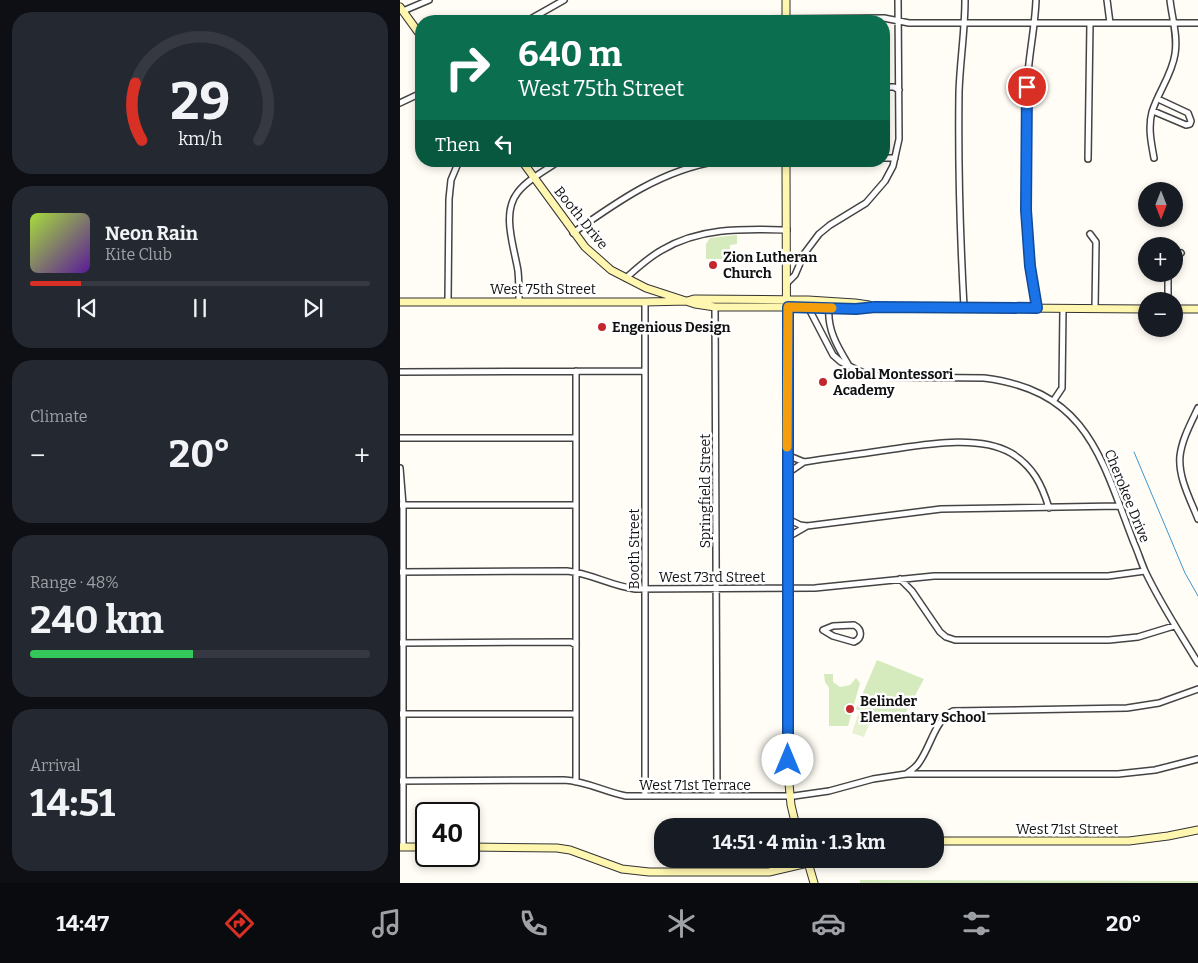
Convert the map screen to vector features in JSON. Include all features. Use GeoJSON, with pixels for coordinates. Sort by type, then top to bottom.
{"type":"FeatureCollection","features":[{"type":"Feature","properties":{"kind":"street"},"geometry":{"type":"LineString","coordinates":[[415,28],[401,9],[429,0]]}},
{"type":"Feature","properties":{"kind":"street"},"geometry":{"type":"LineString","coordinates":[[538,15],[564,0]]}},
{"type":"Feature","properties":{"kind":"street"},"geometry":{"type":"LineString","coordinates":[[786,0],[786,15]]}},
{"type":"Feature","properties":{"kind":"street"},"geometry":{"type":"LineString","coordinates":[[788,282],[795,275],[804,254],[820,234],[830,225],[861,207],[877,192],[890,173],[899,139],[898,0]]}},
{"type":"Feature","properties":{"kind":"street"},"geometry":{"type":"LineString","coordinates":[[964,307],[960,236],[959,91],[965,0]]}},
{"type":"Feature","properties":{"kind":"street"},"geometry":{"type":"LineString","coordinates":[[1036,0],[1027,87],[1026,210],[1030,266],[1037,308]]}},
{"type":"Feature","properties":{"kind":"street"},"geometry":{"type":"LineString","coordinates":[[1108,0],[1110,23]]}},
{"type":"Feature","properties":{"kind":"street"},"geometry":{"type":"LineString","coordinates":[[1154,158],[1150,131],[1152,111],[1174,61],[1176,40],[1170,0]]}},
{"type":"Feature","properties":{"kind":"street"},"geometry":{"type":"LineString","coordinates":[[890,19],[910,23],[1198,23]]}},
{"type":"Feature","properties":{"kind":"street"},"geometry":{"type":"LineString","coordinates":[[1088,159],[1090,23]]}},
{"type":"Feature","properties":{"kind":"street"},"geometry":{"type":"LineString","coordinates":[[890,87],[899,90]]}},
{"type":"Feature","properties":{"kind":"street"},"geometry":{"type":"LineString","coordinates":[[400,103],[415,96]]}},
{"type":"Feature","properties":{"kind":"street"},"geometry":{"type":"LineString","coordinates":[[1152,111],[1182,124],[1188,125],[1191,121],[1188,113],[1158,99]]}},
{"type":"Feature","properties":{"kind":"street"},"geometry":{"type":"LineString","coordinates":[[890,158],[895,158]]}},
{"type":"Feature","properties":{"kind":"street"},"geometry":{"type":"LineString","coordinates":[[448,301],[449,199],[452,180],[457,167]]}},
{"type":"Feature","properties":{"kind":"street","name":"Booth Drive"},"geometry":{"type":"LineString","coordinates":[[526,167],[573,232],[599,261],[646,288],[687,301]]}},
{"type":"Feature","properties":{"kind":"street"},"geometry":{"type":"LineString","coordinates":[[519,302],[519,282],[511,231],[511,210],[517,194],[534,178],[550,167]]}},
{"type":"Feature","properties":{"kind":"street"},"geometry":{"type":"LineString","coordinates":[[573,232],[642,187],[674,172],[694,167]]}},
{"type":"Feature","properties":{"kind":"street"},"geometry":{"type":"LineString","coordinates":[[786,167],[788,282],[788,773],[794,818]]}},
{"type":"Feature","properties":{"kind":"street"},"geometry":{"type":"LineString","coordinates":[[626,278],[662,250],[690,237],[716,230],[786,230]]}},
{"type":"Feature","properties":{"kind":"street"},"geometry":{"type":"LineString","coordinates":[[1090,234],[1096,242],[1096,309]]}},
{"type":"Feature","properties":{"kind":"street","name":"West 75th Street"},"geometry":{"type":"LineString","coordinates":[[400,302],[645,302],[687,301],[694,298],[856,309],[875,307],[1138,309]]}},
{"type":"Feature","properties":{"kind":"street","name":"West 75th Street"},"geometry":{"type":"LineString","coordinates":[[687,301],[695,304],[716,306],[855,302],[875,307]]}},
{"type":"Feature","properties":{"kind":"street","name":"Booth Street"},"geometry":{"type":"LineString","coordinates":[[645,302],[645,796]]}},
{"type":"Feature","properties":{"kind":"street","name":"Springfield Street"},"geometry":{"type":"LineString","coordinates":[[716,306],[716,796]]}},
{"type":"Feature","properties":{"kind":"street","name":"Cherokee Drive"},"geometry":{"type":"LineString","coordinates":[[808,307],[834,354],[841,362],[849,364],[864,374],[882,377],[984,378],[1000,380],[1026,388],[1054,400],[1083,429],[1094,444],[1145,571],[1174,626],[1198,663]]}},
{"type":"Feature","properties":{"kind":"street"},"geometry":{"type":"LineString","coordinates":[[829,308],[829,324],[835,341],[840,353],[849,364]]}},
{"type":"Feature","properties":{"kind":"street"},"geometry":{"type":"LineString","coordinates":[[1054,400],[1062,388],[1063,309]]}},
{"type":"Feature","properties":{"kind":"street"},"geometry":{"type":"LineString","coordinates":[[1183,309],[1198,309]]}},
{"type":"Feature","properties":{"kind":"street"},"geometry":{"type":"LineString","coordinates":[[576,371],[576,782]]}},
{"type":"Feature","properties":{"kind":"street"},"geometry":{"type":"LineString","coordinates":[[400,372],[645,371]]}},
{"type":"Feature","properties":{"kind":"street"},"geometry":{"type":"LineString","coordinates":[[1198,408],[1184,439],[1180,462],[1183,481],[1198,519]]}},
{"type":"Feature","properties":{"kind":"street"},"geometry":{"type":"LineString","coordinates":[[400,438],[576,438]]}},
{"type":"Feature","properties":{"kind":"street"},"geometry":{"type":"LineString","coordinates":[[788,473],[795,466],[804,462],[932,444],[970,443],[990,445],[1012,454],[1028,466],[1039,482],[1049,508]]}},
{"type":"Feature","properties":{"kind":"street"},"geometry":{"type":"LineString","coordinates":[[787,455],[804,462]]}},
{"type":"Feature","properties":{"kind":"street"},"geometry":{"type":"LineString","coordinates":[[400,468],[402,505],[401,847],[415,847]]}},
{"type":"Feature","properties":{"kind":"street"},"geometry":{"type":"LineString","coordinates":[[402,505],[576,505]]}},
{"type":"Feature","properties":{"kind":"street"},"geometry":{"type":"LineString","coordinates":[[788,519],[807,526],[941,509],[1119,506]]}},
{"type":"Feature","properties":{"kind":"street"},"geometry":{"type":"LineString","coordinates":[[788,537],[807,526]]}},
{"type":"Feature","properties":{"kind":"street","name":"West 73rd Street"},"geometry":{"type":"LineString","coordinates":[[402,572],[567,572],[576,573],[623,588],[788,588],[837,587],[934,576],[1108,576],[1145,571]]}},
{"type":"Feature","properties":{"kind":"street"},"geometry":{"type":"LineString","coordinates":[[900,579],[912,591],[940,632],[946,637],[955,640],[1117,640],[1138,637],[1174,626]]}},
{"type":"Feature","properties":{"kind":"street"},"geometry":{"type":"LineString","coordinates":[[854,625],[860,630],[860,635],[858,641],[851,642],[833,636],[823,630],[833,626],[854,625]]}},
{"type":"Feature","properties":{"kind":"street"},"geometry":{"type":"LineString","coordinates":[[402,643],[571,642],[576,645]]}},
{"type":"Feature","properties":{"kind":"street"},"geometry":{"type":"LineString","coordinates":[[906,774],[919,764],[942,721],[947,714],[953,711],[1127,708],[1159,703],[1198,689]]}},
{"type":"Feature","properties":{"kind":"street"},"geometry":{"type":"LineString","coordinates":[[401,714],[576,714]]}},
{"type":"Feature","properties":{"kind":"street","name":"West 71st Terrace"},"geometry":{"type":"LineString","coordinates":[[402,781],[564,780],[626,796],[790,796],[812,795],[873,779],[906,774],[1118,774],[1155,770],[1198,759]]}},
{"type":"Feature","properties":{"kind":"street"},"geometry":{"type":"LineString","coordinates":[[919,764],[924,774]]}},
{"type":"Feature","properties":{"kind":"street","name":"West 71st Street"},"geometry":{"type":"LineString","coordinates":[[944,842],[1129,841],[1198,830]]}},
{"type":"Feature","properties":{"kind":"street"},"geometry":{"type":"LineString","coordinates":[[480,847],[557,848],[570,850],[622,869],[649,872],[758,872],[788,868]]}},
{"type":"Feature","properties":{"kind":"street"},"geometry":{"type":"LineString","coordinates":[[810,868],[814,883]]}},
{"type":"Feature","properties":{"kind":"green space"},"geometry":{"type":"Polygon","coordinates":[[[737,235],[737,244],[730,245],[730,259],[706,259],[706,244],[710,238],[737,235]]]}},
{"type":"Feature","properties":{"kind":"green space"},"geometry":{"type":"Polygon","coordinates":[[[877,660],[924,679],[899,725],[856,709],[877,660]]]}},
{"type":"Feature","properties":{"kind":"green space"},"geometry":{"type":"Polygon","coordinates":[[[824,674],[833,674],[833,682],[840,687],[850,685],[856,678],[860,683],[848,726],[829,726],[829,688],[825,682],[824,674]]]}},
{"type":"Feature","properties":{"kind":"green space"},"geometry":{"type":"Polygon","coordinates":[[[859,712],[872,716],[864,737],[852,733],[859,712]]]}},
{"type":"Feature","properties":{"kind":"green space"},"geometry":{"type":"Polygon","coordinates":[[[860,880],[1198,881],[1198,883],[860,883],[860,880]]]}},
{"type":"Feature","properties":{"kind":"waterway"},"geometry":{"type":"LineString","coordinates":[[1134,452],[1185,573],[1198,596]]}},
{"type":"Feature","properties":{"kind":"slow traffic"},"geometry":{"type":"LineString","coordinates":[[787,447],[788,307],[832,308]]}},
{"type":"Feature","properties":{"kind":"place","name":"Zion Lutheran Church"},"geometry":{"type":"Point","coordinates":[713,265]}},
{"type":"Feature","properties":{"kind":"place","name":"Engenious Design"},"geometry":{"type":"Point","coordinates":[602,327]}},
{"type":"Feature","properties":{"kind":"place","name":"Global Montessori Academy"},"geometry":{"type":"Point","coordinates":[823,382]}},
{"type":"Feature","properties":{"kind":"place","name":"Belinder Elementary School"},"geometry":{"type":"Point","coordinates":[850,709]}},
{"type":"Feature","properties":{"kind":"route"},"geometry":{"type":"LineString","coordinates":[[788,760],[788,307],[856,309],[875,307],[1037,308],[1030,266],[1026,210],[1027,87]]}}]}
